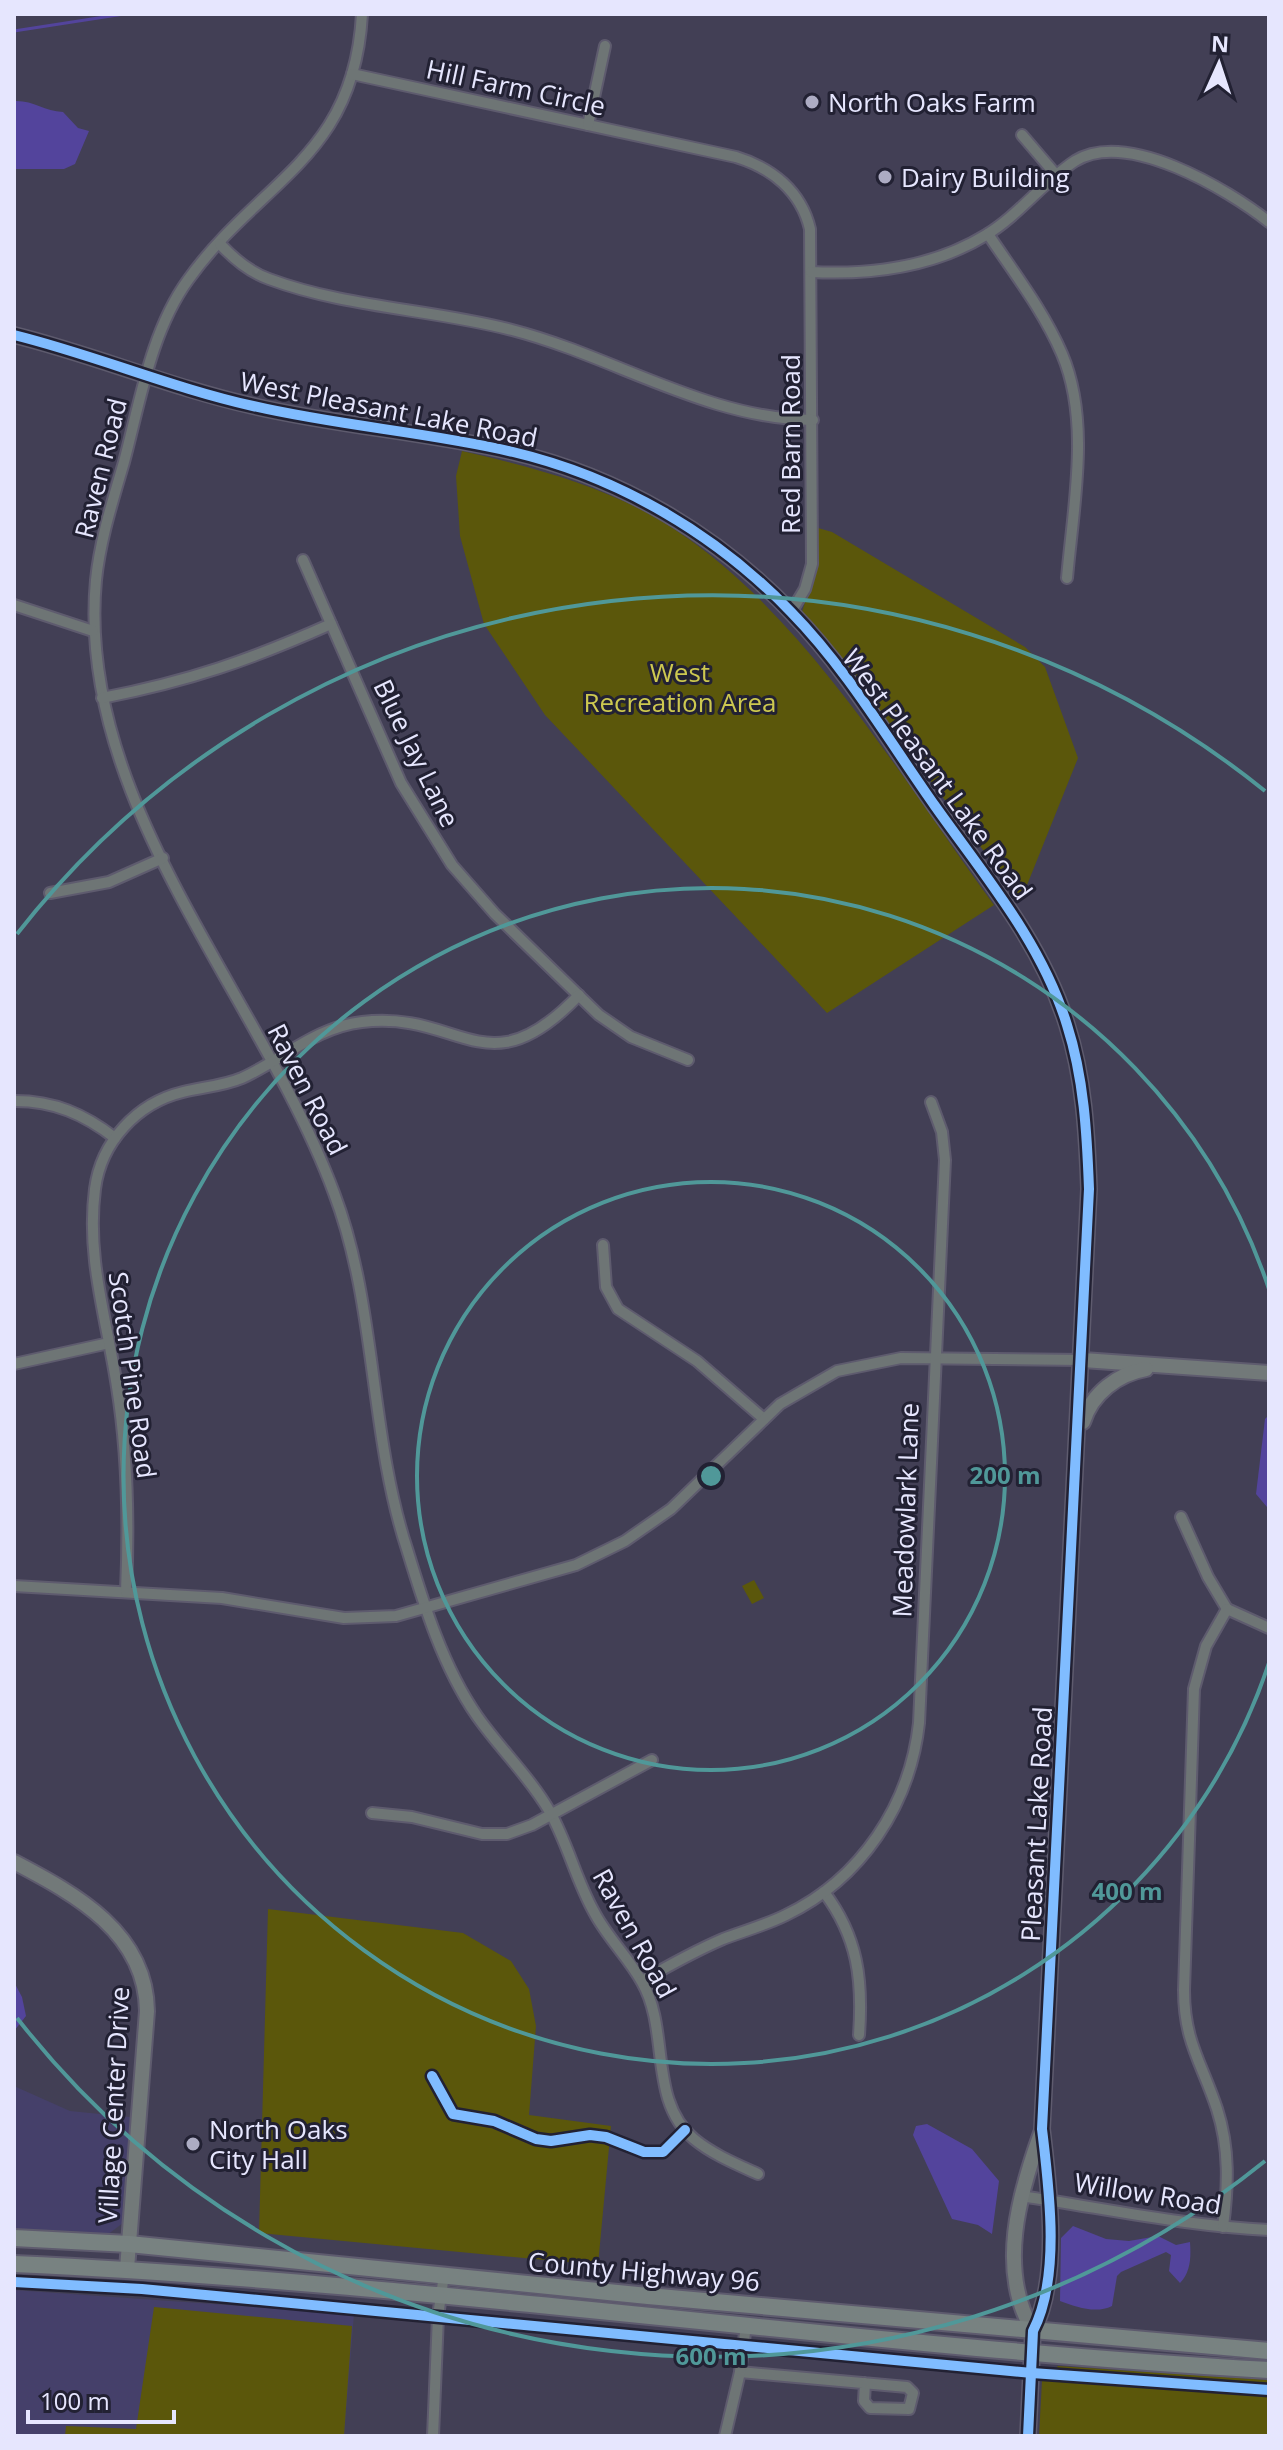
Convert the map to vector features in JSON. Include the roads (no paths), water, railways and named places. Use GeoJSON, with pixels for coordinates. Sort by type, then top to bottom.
{"type":"FeatureCollection","features":[{"type":"Feature","properties":{"kind":"main road","name":"County Highway 96"},"geometry":{"type":"LineString","coordinates":[[14,2238],[129,2244],[1269,2351]]}},
{"type":"Feature","properties":{"kind":"main road","name":"County Highway 96"},"geometry":{"type":"LineString","coordinates":[[14,2264],[127,2269],[1033,2352],[1269,2370]]}},
{"type":"Feature","properties":{"kind":"street"},"geometry":{"type":"LineString","coordinates":[[147,375],[177,296],[220,244],[308,155],[335,116],[352,74],[362,14]]}},
{"type":"Feature","properties":{"kind":"street"},"geometry":{"type":"LineString","coordinates":[[588,125],[605,46]]}},
{"type":"Feature","properties":{"kind":"street","name":"Hill Farm Circle"},"geometry":{"type":"LineString","coordinates":[[352,74],[736,157],[767,170],[791,190],[807,216],[811,272]]}},
{"type":"Feature","properties":{"kind":"street"},"geometry":{"type":"LineString","coordinates":[[1022,135],[1057,176]]}},
{"type":"Feature","properties":{"kind":"street"},"geometry":{"type":"LineString","coordinates":[[811,272],[886,271],[951,250],[988,234],[1087,155],[1124,152],[1201,179],[1269,222]]}},
{"type":"Feature","properties":{"kind":"street"},"geometry":{"type":"LineString","coordinates":[[988,234],[1040,311],[1063,357],[1070,387],[1078,460],[1067,578]]}},
{"type":"Feature","properties":{"kind":"street"},"geometry":{"type":"LineString","coordinates":[[220,244],[252,272],[281,283],[375,305],[511,329],[729,408],[775,418],[813,420]]}},
{"type":"Feature","properties":{"kind":"street","name":"Red Barn Road"},"geometry":{"type":"LineString","coordinates":[[791,612],[805,589],[812,564],[811,272]]}},
{"type":"Feature","properties":{"kind":"street","name":"West Pleasant Lake Road"},"geometry":{"type":"LineString","coordinates":[[14,335],[254,407],[501,449],[578,472],[682,523],[730,557],[791,612],[841,673],[1011,913],[1058,999],[1076,1059],[1087,1146],[1089,1232],[1084,1317]]}},
{"type":"Feature","properties":{"kind":"street","name":"Raven Road"},"geometry":{"type":"LineString","coordinates":[[147,375],[97,572],[93,631],[102,698],[115,747],[163,858],[324,1165],[345,1226],[390,1484],[405,1543],[462,1692],[552,1815],[592,1909],[642,1981],[656,2014],[668,2098],[680,2125],[699,2143],[758,2174]]}},
{"type":"Feature","properties":{"kind":"street","name":"Blue Jay Lane"},"geometry":{"type":"LineString","coordinates":[[303,560],[401,783],[433,839],[473,890],[579,995],[623,1032],[688,1060]]}},
{"type":"Feature","properties":{"kind":"street"},"geometry":{"type":"LineString","coordinates":[[14,605],[93,631]]}},
{"type":"Feature","properties":{"kind":"street"},"geometry":{"type":"LineString","coordinates":[[102,698],[206,675],[331,624]]}},
{"type":"Feature","properties":{"kind":"street"},"geometry":{"type":"LineString","coordinates":[[50,893],[109,882],[163,858]]}},
{"type":"Feature","properties":{"kind":"street"},"geometry":{"type":"LineString","coordinates":[[270,1062],[321,1033],[359,1022],[402,1022],[481,1043],[509,1042],[548,1026],[579,995]]}},
{"type":"Feature","properties":{"kind":"street","name":"Scotch Pine Road"},"geometry":{"type":"LineString","coordinates":[[126,1592],[127,1463],[94,1269],[94,1204],[99,1171],[115,1138],[152,1105],[182,1092],[224,1084],[270,1062]]}},
{"type":"Feature","properties":{"kind":"street"},"geometry":{"type":"LineString","coordinates":[[15,1101],[66,1108],[96,1123],[115,1138]]}},
{"type":"Feature","properties":{"kind":"street","name":"Meadowlark Lane"},"geometry":{"type":"LineString","coordinates":[[642,1981],[697,1951],[786,1915],[824,1892],[854,1865],[885,1826],[905,1785],[917,1737],[945,1160],[942,1132],[931,1102]]}},
{"type":"Feature","properties":{"kind":"street"},"geometry":{"type":"LineString","coordinates":[[603,1245],[606,1287],[618,1309],[697,1361],[764,1419]]}},
{"type":"Feature","properties":{"kind":"street","name":"Pleasant Lake Road"},"geometry":{"type":"LineString","coordinates":[[1042,2129],[1020,2196],[1015,2275],[1023,2314],[1033,2331],[1041,2317],[1047,2276],[1050,2200],[1042,2129],[1084,1317]]}},
{"type":"Feature","properties":{"kind":"street"},"geometry":{"type":"LineString","coordinates":[[14,1364],[109,1343]]}},
{"type":"Feature","properties":{"kind":"street"},"geometry":{"type":"LineString","coordinates":[[14,1586],[222,1598],[361,1619],[396,1616],[576,1565],[625,1541],[671,1509],[764,1419],[798,1391],[837,1371],[879,1360],[933,1358],[1083,1360],[1269,1373]]}},
{"type":"Feature","properties":{"kind":"street"},"geometry":{"type":"LineString","coordinates":[[1078,1437],[1087,1409],[1108,1386],[1134,1371],[1161,1366]]}},
{"type":"Feature","properties":{"kind":"street"},"geometry":{"type":"LineString","coordinates":[[1181,1517],[1208,1577],[1227,1609],[1269,1628]]}},
{"type":"Feature","properties":{"kind":"street"},"geometry":{"type":"LineString","coordinates":[[1223,2227],[1227,2152],[1217,2108],[1192,2052],[1184,1990],[1194,1689],[1206,1646],[1227,1609]]}},
{"type":"Feature","properties":{"kind":"street"},"geometry":{"type":"LineString","coordinates":[[372,1813],[412,1817],[495,1835],[521,1830],[652,1760]]}},
{"type":"Feature","properties":{"kind":"street","name":"Village Center Drive"},"geometry":{"type":"LineString","coordinates":[[14,1862],[113,1927],[132,1949],[144,1977],[147,2011],[127,2269]]}},
{"type":"Feature","properties":{"kind":"street"},"geometry":{"type":"LineString","coordinates":[[824,1892],[841,1916],[856,1952],[862,1988],[859,2035]]}},
{"type":"Feature","properties":{"kind":"street","name":"Willow Road"},"geometry":{"type":"LineString","coordinates":[[1020,2196],[1223,2227],[1269,2230]]}},
{"type":"Feature","properties":{"kind":"street"},"geometry":{"type":"LineString","coordinates":[[433,2436],[438,2316],[444,2275]]}},
{"type":"Feature","properties":{"kind":"street"},"geometry":{"type":"LineString","coordinates":[[725,2436],[740,2372],[746,2325]]}},
{"type":"Feature","properties":{"kind":"street"},"geometry":{"type":"LineString","coordinates":[[1028,2436],[1033,2331]]}},
{"type":"Feature","properties":{"kind":"street"},"geometry":{"type":"LineString","coordinates":[[740,2372],[865,2383],[907,2387],[913,2393],[914,2403],[909,2409],[898,2412],[870,2408],[864,2401],[865,2383]]}},
{"type":"Feature","properties":{"kind":"waterway"},"geometry":{"type":"LineString","coordinates":[[14,31],[124,14]]}},
{"type":"Feature","properties":{"kind":"place","name":"North Oaks Farm"},"geometry":{"type":"Point","coordinates":[812,102]}},
{"type":"Feature","properties":{"kind":"place","name":"Dairy Building"},"geometry":{"type":"Point","coordinates":[885,177]}},
{"type":"Feature","properties":{"kind":"place","name":"North Oaks City Hall"},"geometry":{"type":"Point","coordinates":[193,2144]}},
{"type":"Feature","properties":{"kind":"park label","name":"West Recreation Area"},"geometry":{"type":"Point","coordinates":[680,687]}}]}
